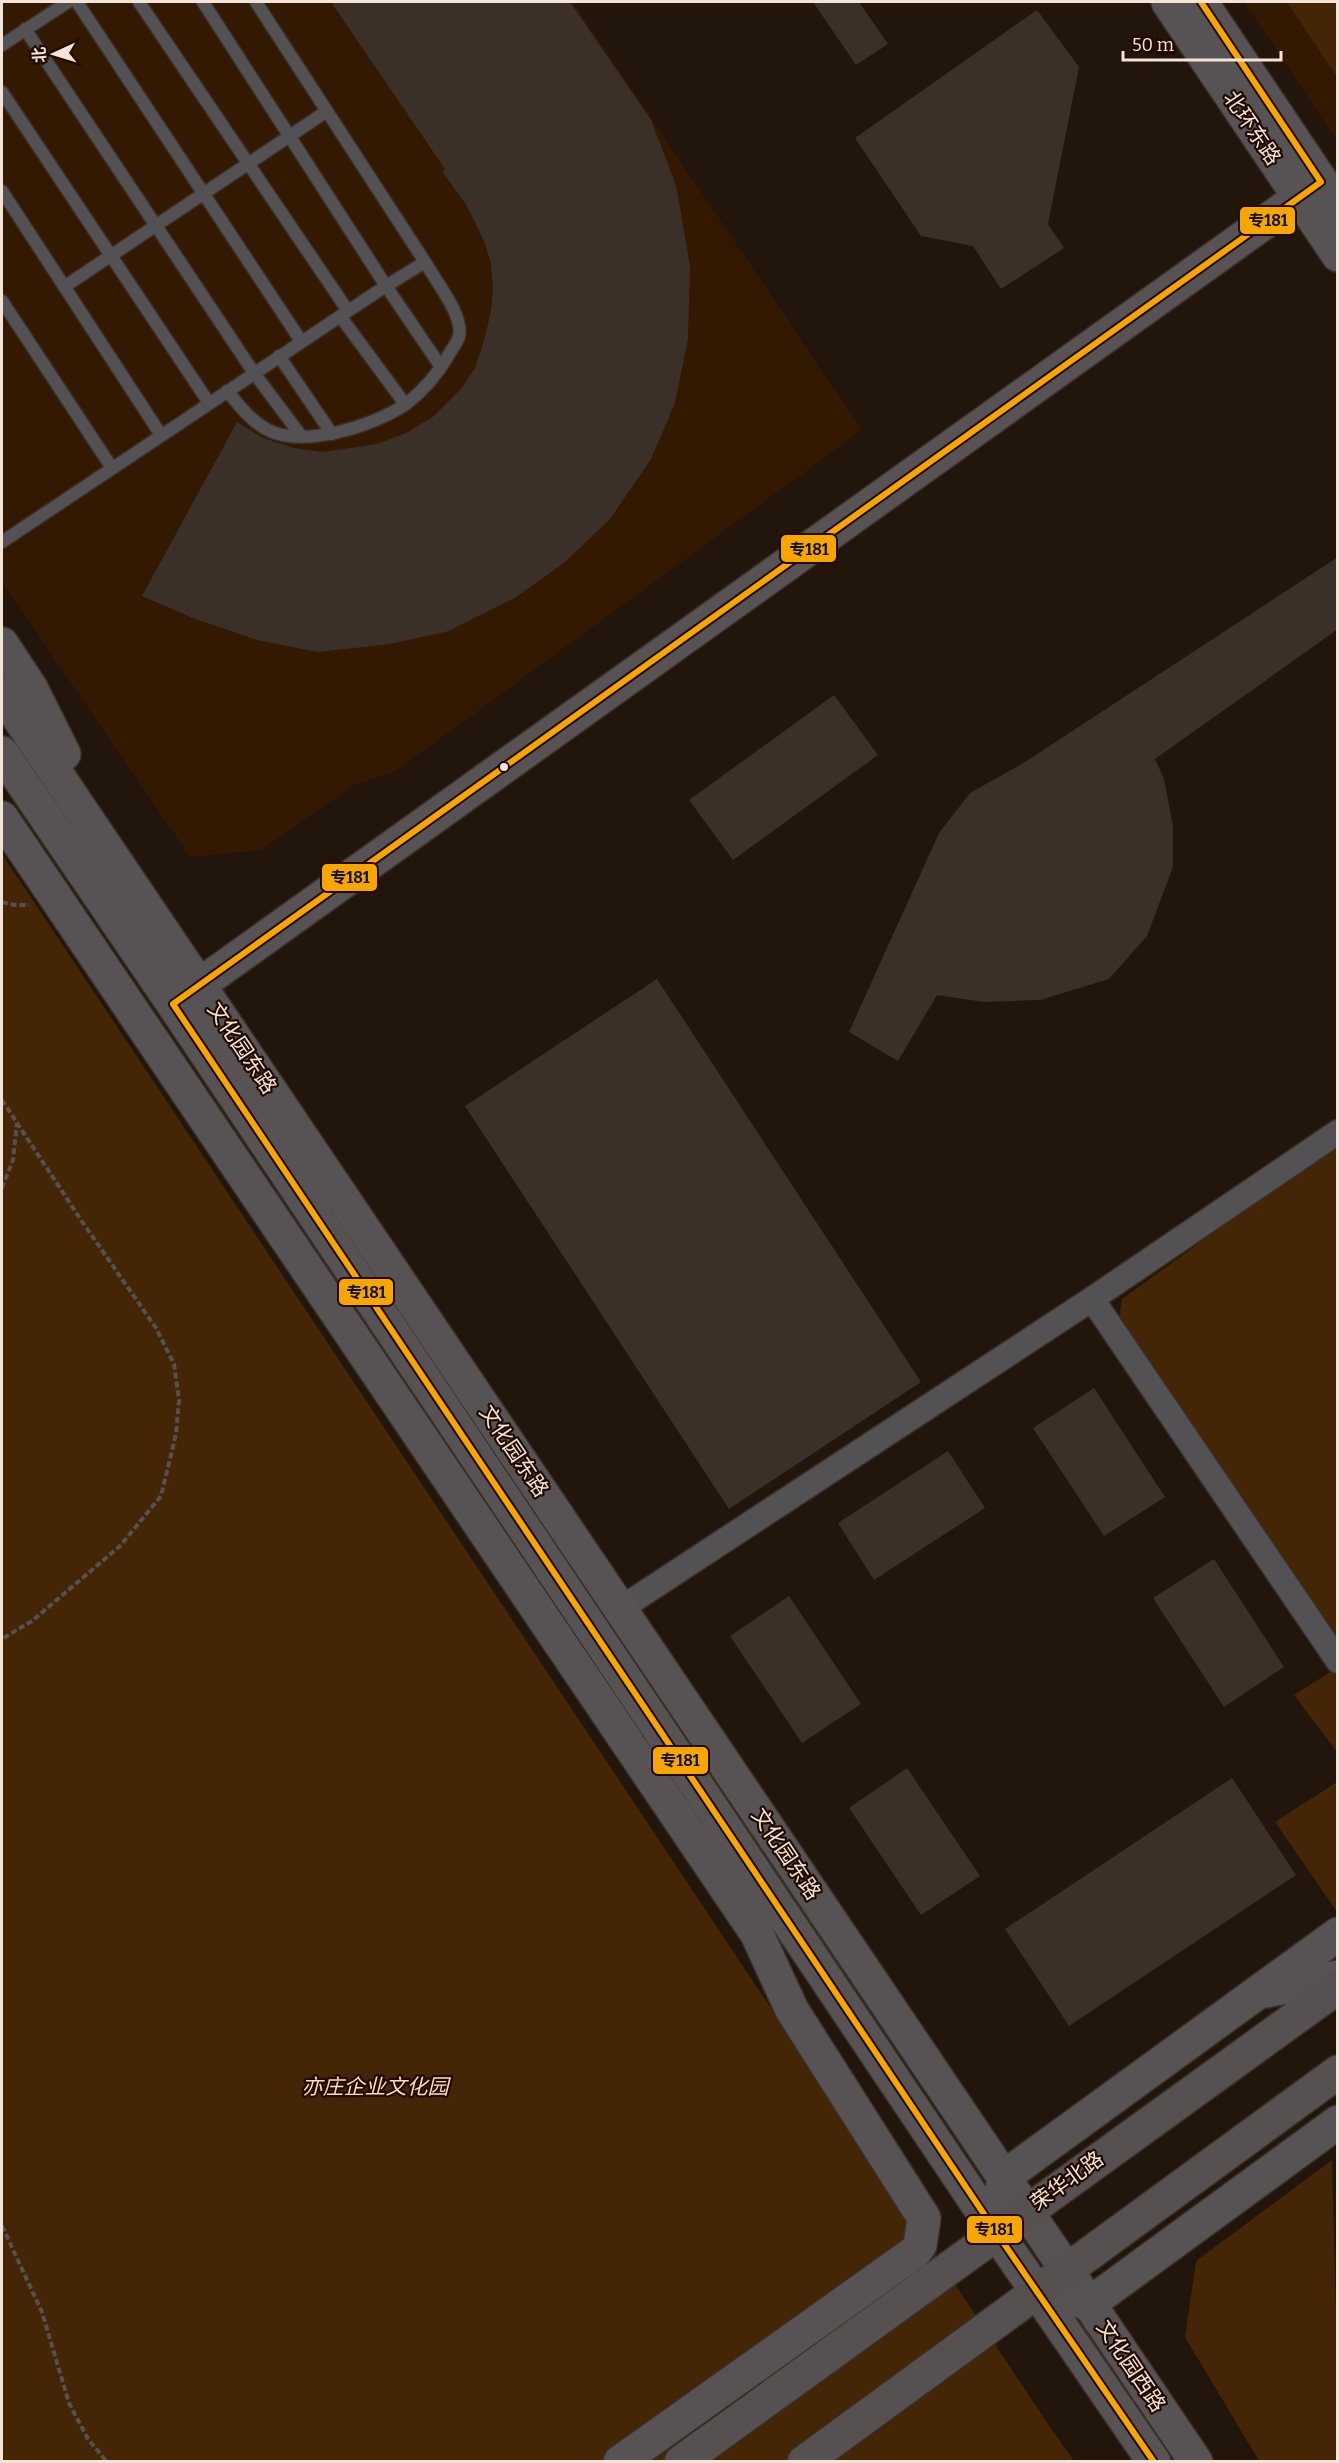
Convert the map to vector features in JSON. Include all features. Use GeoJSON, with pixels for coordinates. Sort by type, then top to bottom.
{"type":"FeatureCollection","features":[{"type":"Feature","properties":{"kind":"main road","name":"荣华北路"},"geometry":{"type":"LineString","coordinates":[[681,2462],[996,2232],[1338,1987]]}},
{"type":"Feature","properties":{"kind":"main road"},"geometry":{"type":"LineString","coordinates":[[804,2462],[1338,2072]]}},
{"type":"Feature","properties":{"kind":"street","name":"北环东路"},"geometry":{"type":"LineString","coordinates":[[1168,2],[1319,195]]}},
{"type":"Feature","properties":{"kind":"street","name":"北环东路"},"geometry":{"type":"LineString","coordinates":[[1201,2],[1319,195],[1338,255]]}},
{"type":"Feature","properties":{"kind":"street"},"geometry":{"type":"LineString","coordinates":[[173,1004],[1319,195]]}},
{"type":"Feature","properties":{"kind":"street"},"geometry":{"type":"LineString","coordinates":[[2,644],[31,688],[120,868]]}},
{"type":"Feature","properties":{"kind":"street","name":"文化园东路"},"geometry":{"type":"LineString","coordinates":[[2,693],[1027,2210]]}},
{"type":"Feature","properties":{"kind":"street","name":"文化园东路"},"geometry":{"type":"LineString","coordinates":[[2,753],[173,1004],[996,2232],[1038,2290]]}},
{"type":"Feature","properties":{"kind":"street"},"geometry":{"type":"LineString","coordinates":[[2,818],[757,1934]]}},
{"type":"Feature","properties":{"kind":"street"},"geometry":{"type":"LineString","coordinates":[[620,1609],[1092,1299],[1338,1132]]}},
{"type":"Feature","properties":{"kind":"street"},"geometry":{"type":"LineString","coordinates":[[1092,1299],[1338,1661]]}},
{"type":"Feature","properties":{"kind":"street"},"geometry":{"type":"LineString","coordinates":[[620,2462],[915,2252],[920,2245],[924,2218],[792,2010],[757,1934],[716,1814]]}},
{"type":"Feature","properties":{"kind":"street"},"geometry":{"type":"LineString","coordinates":[[996,2232],[1004,2177],[1338,1934]]}},
{"type":"Feature","properties":{"kind":"street"},"geometry":{"type":"LineString","coordinates":[[1257,1992],[1338,1977]]}},
{"type":"Feature","properties":{"kind":"street"},"geometry":{"type":"LineString","coordinates":[[1038,2290],[1089,2304],[1338,2122]]}},
{"type":"Feature","properties":{"kind":"street","name":"文化园西路"},"geometry":{"type":"LineString","coordinates":[[1027,2210],[1196,2462]]}},
{"type":"Feature","properties":{"kind":"street","name":"文化园西路"},"geometry":{"type":"LineString","coordinates":[[1038,2290],[1154,2462]]}},
{"type":"Feature","properties":{"kind":"lane"},"geometry":{"type":"LineString","coordinates":[[2,45],[48,7],[68,2]]}},
{"type":"Feature","properties":{"kind":"lane"},"geometry":{"type":"LineString","coordinates":[[77,2],[301,341]]}},
{"type":"Feature","properties":{"kind":"lane"},"geometry":{"type":"LineString","coordinates":[[139,2],[405,404]]}},
{"type":"Feature","properties":{"kind":"lane"},"geometry":{"type":"LineString","coordinates":[[203,2],[386,286],[441,367]]}},
{"type":"Feature","properties":{"kind":"lane"},"geometry":{"type":"LineString","coordinates":[[227,391],[245,413],[267,430],[303,437],[332,434],[360,425],[405,404],[428,384],[459,336],[458,317],[425,262],[256,2]]}},
{"type":"Feature","properties":{"kind":"lane"},"geometry":{"type":"LineString","coordinates":[[24,29],[254,373],[303,437]]}},
{"type":"Feature","properties":{"kind":"lane"},"geometry":{"type":"LineString","coordinates":[[2,92],[209,403]]}},
{"type":"Feature","properties":{"kind":"lane"},"geometry":{"type":"LineString","coordinates":[[64,287],[327,111]]}},
{"type":"Feature","properties":{"kind":"lane"},"geometry":{"type":"LineString","coordinates":[[2,191],[161,435]]}},
{"type":"Feature","properties":{"kind":"lane"},"geometry":{"type":"LineString","coordinates":[[2,542],[301,341],[425,262]]}},
{"type":"Feature","properties":{"kind":"lane"},"geometry":{"type":"LineString","coordinates":[[2,302],[112,468]]}},
{"type":"Feature","properties":{"kind":"lane"},"geometry":{"type":"LineString","coordinates":[[279,356],[332,434]]}},
{"type":"Feature","properties":{"kind":"path"},"geometry":{"type":"LineString","coordinates":[[2,1100],[16,1124],[156,1328],[174,1364],[179,1400],[176,1434],[161,1496],[120,1546],[32,1621],[2,1639]]}},
{"type":"Feature","properties":{"kind":"path"},"geometry":{"type":"LineString","coordinates":[[2,1188],[13,1160],[16,1124]]}},
{"type":"Feature","properties":{"kind":"path"},"geometry":{"type":"LineString","coordinates":[[2,2226],[42,2312],[69,2403],[88,2439],[107,2462]]}},
{"type":"Feature","properties":{"kind":"shaded area"},"geometry":{"type":"Polygon","coordinates":[[[2,2],[573,2],[862,430],[396,771],[354,785],[261,850],[190,857],[2,582],[2,2]]]}},
{"type":"Feature","properties":{"kind":"shaded area"},"geometry":{"type":"Polygon","coordinates":[[[1244,2],[1337,2],[1337,141],[1244,2]]]}},
{"type":"Feature","properties":{"kind":"green space"},"geometry":{"type":"Polygon","coordinates":[[[1287,2],[1337,2],[1337,77],[1287,2]]]}},
{"type":"Feature","properties":{"kind":"green space","name":"亦庄企业文化园"},"geometry":{"type":"Polygon","coordinates":[[[2,854],[1046,2421],[1074,2461],[2,2461],[2,854]]]}},
{"type":"Feature","properties":{"kind":"green space"},"geometry":{"type":"Polygon","coordinates":[[[1337,1143],[1337,1636],[1119,1320],[1122,1299],[1337,1143]]]}},
{"type":"Feature","properties":{"kind":"green space"},"geometry":{"type":"Polygon","coordinates":[[[1337,1668],[1337,1752],[1294,1695],[1337,1668]]]}},
{"type":"Feature","properties":{"kind":"green space"},"geometry":{"type":"Polygon","coordinates":[[[1337,1782],[1337,1912],[1275,1822],[1337,1782]]]}},
{"type":"Feature","properties":{"kind":"green space"},"geometry":{"type":"Polygon","coordinates":[[[1332,2160],[1337,2350],[1337,2461],[1259,2461],[1185,2337],[1196,2261],[1332,2160]]]}},
{"type":"Feature","properties":{"kind":"building"},"geometry":{"type":"Polygon","coordinates":[[[331,2],[570,2],[651,120],[676,185],[690,266],[688,339],[675,403],[651,459],[610,519],[564,563],[516,597],[449,631],[390,644],[318,652],[257,640],[193,618],[142,596],[237,422],[263,438],[294,448],[323,452],[377,444],[406,433],[434,416],[461,389],[475,368],[484,341],[493,289],[491,263],[484,241],[467,206],[442,171],[445,169],[331,2]]]}},
{"type":"Feature","properties":{"kind":"building"},"geometry":{"type":"Polygon","coordinates":[[[813,2],[859,2],[888,44],[856,65],[813,2]]]}},
{"type":"Feature","properties":{"kind":"building"},"geometry":{"type":"Polygon","coordinates":[[[1037,10],[1079,67],[1048,224],[1064,248],[1001,289],[973,246],[921,236],[855,138],[1037,10]]]}},
{"type":"Feature","properties":{"kind":"building"},"geometry":{"type":"Polygon","coordinates":[[[1338,557],[1338,629],[1155,759],[1164,779],[1173,826],[1173,867],[1147,936],[1109,979],[1040,1000],[984,1002],[937,995],[898,1061],[849,1032],[939,833],[970,793],[1025,762],[1338,557]]]}},
{"type":"Feature","properties":{"kind":"building"},"geometry":{"type":"Polygon","coordinates":[[[834,695],[878,755],[733,860],[689,800],[834,695]]]}},
{"type":"Feature","properties":{"kind":"building"},"geometry":{"type":"Polygon","coordinates":[[[657,979],[921,1382],[729,1509],[465,1106],[657,979]]]}},
{"type":"Feature","properties":{"kind":"building"},"geometry":{"type":"Polygon","coordinates":[[[1094,1388],[1165,1497],[1104,1536],[1033,1428],[1094,1388]]]}},
{"type":"Feature","properties":{"kind":"building"},"geometry":{"type":"Polygon","coordinates":[[[948,1451],[985,1508],[874,1580],[838,1523],[948,1451]]]}},
{"type":"Feature","properties":{"kind":"building"},"geometry":{"type":"Polygon","coordinates":[[[1214,1559],[1284,1667],[1224,1707],[1153,1598],[1214,1559]]]}},
{"type":"Feature","properties":{"kind":"building"},"geometry":{"type":"Polygon","coordinates":[[[789,1596],[861,1704],[802,1743],[730,1636],[789,1596]]]}},
{"type":"Feature","properties":{"kind":"building"},"geometry":{"type":"Polygon","coordinates":[[[907,1768],[980,1876],[921,1915],[849,1808],[907,1768]]]}},
{"type":"Feature","properties":{"kind":"building"},"geometry":{"type":"Polygon","coordinates":[[[1232,1778],[1296,1875],[1069,2026],[1005,1929],[1232,1778]]]}},
{"type":"Feature","properties":{"kind":"transit line","name":"专181"},"geometry":{"type":"LineString","coordinates":[[1154,2462],[996,2232],[173,1004],[1321,182],[1201,2]]}}]}
